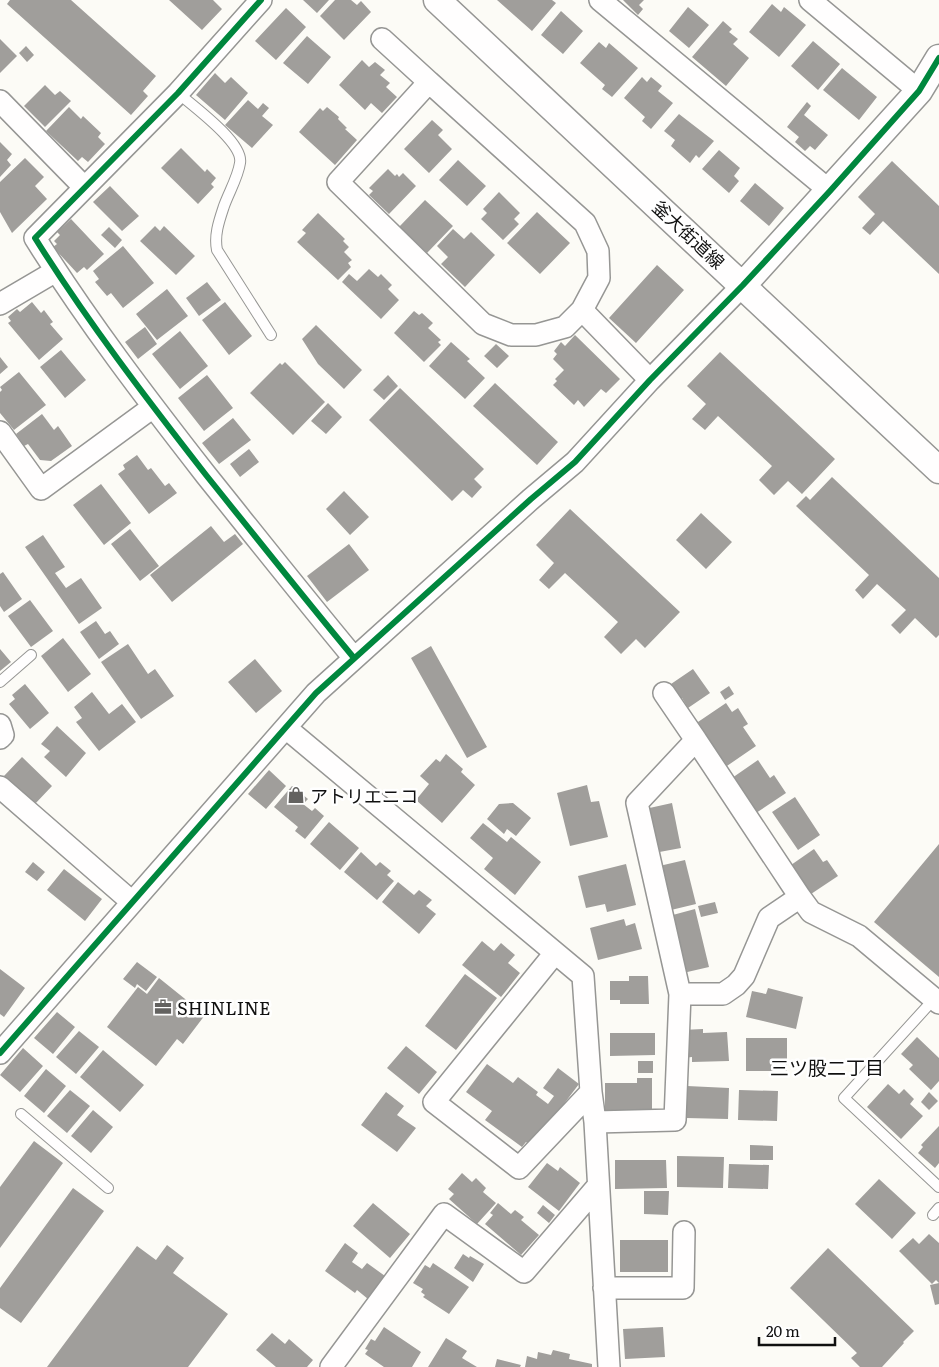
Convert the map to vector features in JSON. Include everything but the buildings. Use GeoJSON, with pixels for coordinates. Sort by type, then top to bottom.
{"type":"FeatureCollection","features":[{"type":"Feature","properties":{"kind":"street"},"geometry":{"type":"LineString","coordinates":[[261,0],[178,93],[35,238],[56,271],[153,407],[280,569],[354,658]]}},
{"type":"Feature","properties":{"kind":"street","name":"釜大街道線"},"geometry":{"type":"LineString","coordinates":[[437,0],[939,470]]}},
{"type":"Feature","properties":{"kind":"street"},"geometry":{"type":"LineString","coordinates":[[600,0],[830,191]]}},
{"type":"Feature","properties":{"kind":"street"},"geometry":{"type":"LineString","coordinates":[[810,0],[919,91]]}},
{"type":"Feature","properties":{"kind":"street"},"geometry":{"type":"LineString","coordinates":[[382,39],[585,223],[598,251],[599,278],[582,310],[565,328],[536,335],[511,335],[482,324],[338,182],[429,82]]}},
{"type":"Feature","properties":{"kind":"street"},"geometry":{"type":"LineString","coordinates":[[0,1053],[316,693],[531,498],[575,462],[650,380],[743,285],[830,191],[919,91],[939,58]]}},
{"type":"Feature","properties":{"kind":"street"},"geometry":{"type":"LineString","coordinates":[[0,101],[84,187]]}},
{"type":"Feature","properties":{"kind":"street"},"geometry":{"type":"LineString","coordinates":[[0,304],[56,271]]}},
{"type":"Feature","properties":{"kind":"street"},"geometry":{"type":"LineString","coordinates":[[582,310],[650,380]]}},
{"type":"Feature","properties":{"kind":"street"},"geometry":{"type":"LineString","coordinates":[[0,432],[41,488],[153,407]]}},
{"type":"Feature","properties":{"kind":"street"},"geometry":{"type":"LineString","coordinates":[[664,693],[800,897],[812,912],[859,936],[936,1001]]}},
{"type":"Feature","properties":{"kind":"street"},"geometry":{"type":"LineString","coordinates":[[0,725],[3,735],[0,738]]}},
{"type":"Feature","properties":{"kind":"street"},"geometry":{"type":"LineString","coordinates":[[286,728],[584,976],[591,1092],[595,1122],[597,1187],[609,1367]]}},
{"type":"Feature","properties":{"kind":"street"},"geometry":{"type":"LineString","coordinates":[[595,1122],[676,1120],[680,994],[637,803],[696,740]]}},
{"type":"Feature","properties":{"kind":"street"},"geometry":{"type":"LineString","coordinates":[[0,787],[132,902]]}},
{"type":"Feature","properties":{"kind":"street"},"geometry":{"type":"LineString","coordinates":[[680,994],[723,994],[736,985],[744,976],[769,918],[800,897]]}},
{"type":"Feature","properties":{"kind":"street"},"geometry":{"type":"LineString","coordinates":[[555,953],[434,1102],[518,1168],[591,1092]]}},
{"type":"Feature","properties":{"kind":"street"},"geometry":{"type":"LineString","coordinates":[[337,1365],[444,1214],[524,1272],[597,1187]]}},
{"type":"Feature","properties":{"kind":"street"},"geometry":{"type":"LineString","coordinates":[[604,1288],[683,1288],[684,1232]]}},
{"type":"Feature","properties":{"kind":"lane"},"geometry":{"type":"LineString","coordinates":[[178,93],[228,138],[237,149],[241,161],[215,238],[217,250],[271,335]]}},
{"type":"Feature","properties":{"kind":"lane"},"geometry":{"type":"LineString","coordinates":[[0,682],[31,655]]}},
{"type":"Feature","properties":{"kind":"lane"},"geometry":{"type":"LineString","coordinates":[[936,1001],[844,1098],[939,1187]]}},
{"type":"Feature","properties":{"kind":"lane"},"geometry":{"type":"LineString","coordinates":[[21,1114],[108,1188]]}},
{"type":"Feature","properties":{"kind":"cycle path"},"geometry":{"type":"LineString","coordinates":[[261,0],[178,93],[35,238],[96,329],[161,417],[354,658]]}},
{"type":"Feature","properties":{"kind":"cycle path"},"geometry":{"type":"LineString","coordinates":[[0,1053],[316,693],[531,499],[575,462],[650,380],[743,285],[830,191],[919,91],[939,58]]}},
{"type":"Feature","properties":{"kind":"place","name":"アトリエニコ"},"geometry":{"type":"Point","coordinates":[296,795]}},
{"type":"Feature","properties":{"kind":"place","name":"SHINLINE"},"geometry":{"type":"Point","coordinates":[163,1007]}},
{"type":"Feature","properties":{"kind":"district","name":"三ツ股二丁目"},"geometry":{"type":"Point","coordinates":[827,1067]}}]}
